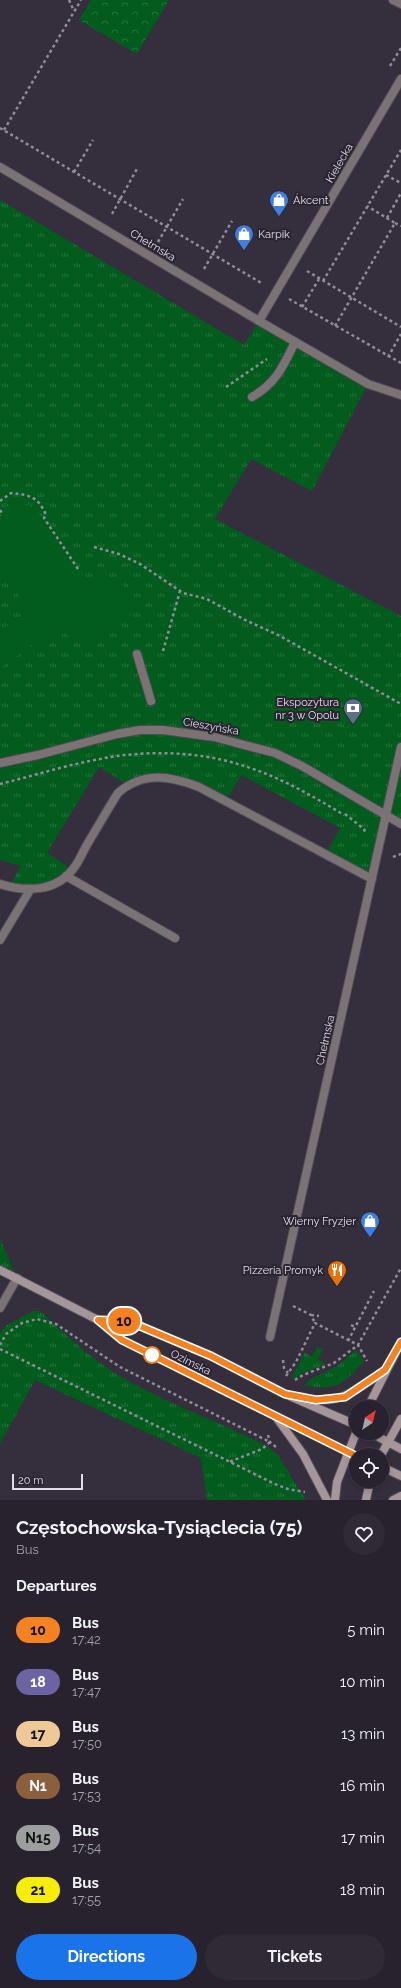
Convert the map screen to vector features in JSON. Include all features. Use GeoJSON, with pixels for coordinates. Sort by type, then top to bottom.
{"type":"FeatureCollection","features":[{"type":"Feature","properties":{"kind":"main road","name":"Ozimska"},"geometry":{"type":"LineString","coordinates":[[0,1270],[98,1320],[122,1340],[349,1452]]}},
{"type":"Feature","properties":{"kind":"main road"},"geometry":{"type":"LineString","coordinates":[[98,1320],[128,1321],[211,1356],[285,1394],[349,1422]]}},
{"type":"Feature","properties":{"kind":"main road"},"geometry":{"type":"LineString","coordinates":[[371,1400],[385,1370],[401,1342]]}},
{"type":"Feature","properties":{"kind":"main road"},"geometry":{"type":"LineString","coordinates":[[285,1394],[316,1400],[345,1397],[385,1370]]}},
{"type":"Feature","properties":{"kind":"main road"},"geometry":{"type":"LineString","coordinates":[[275,1415],[303,1454],[327,1500]]}},
{"type":"Feature","properties":{"kind":"main road"},"geometry":{"type":"LineString","coordinates":[[384,1448],[401,1419]]}},
{"type":"Feature","properties":{"kind":"main road"},"geometry":{"type":"LineString","coordinates":[[387,1441],[401,1449]]}},
{"type":"Feature","properties":{"kind":"main road"},"geometry":{"type":"LineString","coordinates":[[335,1500],[337,1482],[349,1460]]}},
{"type":"Feature","properties":{"kind":"main road"},"geometry":{"type":"LineString","coordinates":[[389,1470],[401,1476]]}},
{"type":"Feature","properties":{"kind":"main road"},"geometry":{"type":"LineString","coordinates":[[366,1500],[369,1488]]}},
{"type":"Feature","properties":{"kind":"main road"},"geometry":{"type":"LineString","coordinates":[[393,1500],[401,1496]]}},
{"type":"Feature","properties":{"kind":"street"},"geometry":{"type":"LineString","coordinates":[[394,0],[401,4]]}},
{"type":"Feature","properties":{"kind":"street","name":"Kielecka"},"geometry":{"type":"LineString","coordinates":[[259,321],[401,79]]}},
{"type":"Feature","properties":{"kind":"street","name":"Chełmska"},"geometry":{"type":"LineString","coordinates":[[0,167],[284,336],[368,384],[401,395]]}},
{"type":"Feature","properties":{"kind":"street"},"geometry":{"type":"LineString","coordinates":[[252,397],[262,391],[278,376],[295,342]]}},
{"type":"Feature","properties":{"kind":"street"},"geometry":{"type":"LineString","coordinates":[[137,654],[151,701]]}},
{"type":"Feature","properties":{"kind":"street","name":"Cieszyńska"},"geometry":{"type":"LineString","coordinates":[[0,763],[38,755],[117,734],[140,730],[190,733],[237,742],[275,753],[332,782],[401,824]]}},
{"type":"Feature","properties":{"kind":"street","name":"Chełmska"},"geometry":{"type":"LineString","coordinates":[[270,1337],[401,747]]}},
{"type":"Feature","properties":{"kind":"street"},"geometry":{"type":"LineString","coordinates":[[0,884],[13,888],[30,890],[46,887],[62,880],[73,870],[118,793],[128,784],[145,778],[181,780],[199,787],[372,879]]}},
{"type":"Feature","properties":{"kind":"street"},"geometry":{"type":"LineString","coordinates":[[66,876],[175,938]]}},
{"type":"Feature","properties":{"kind":"street"},"geometry":{"type":"LineString","coordinates":[[0,940],[30,890]]}},
{"type":"Feature","properties":{"kind":"street"},"geometry":{"type":"LineString","coordinates":[[0,1308],[17,1278]]}},
{"type":"Feature","properties":{"kind":"path"},"geometry":{"type":"LineString","coordinates":[[69,0],[74,11]]}},
{"type":"Feature","properties":{"kind":"path"},"geometry":{"type":"LineString","coordinates":[[4,130],[81,0]]}},
{"type":"Feature","properties":{"kind":"path"},"geometry":{"type":"LineString","coordinates":[[0,128],[276,292],[388,357],[401,363]]}},
{"type":"Feature","properties":{"kind":"path"},"geometry":{"type":"LineString","coordinates":[[74,172],[93,140]]}},
{"type":"Feature","properties":{"kind":"path"},"geometry":{"type":"LineString","coordinates":[[323,281],[401,150]]}},
{"type":"Feature","properties":{"kind":"path"},"geometry":{"type":"LineString","coordinates":[[104,228],[138,167]]}},
{"type":"Feature","properties":{"kind":"path"},"geometry":{"type":"LineString","coordinates":[[386,175],[401,183]]}},
{"type":"Feature","properties":{"kind":"path"},"geometry":{"type":"LineString","coordinates":[[387,218],[401,193]]}},
{"type":"Feature","properties":{"kind":"path"},"geometry":{"type":"LineString","coordinates":[[149,256],[183,199]]}},
{"type":"Feature","properties":{"kind":"path"},"geometry":{"type":"LineString","coordinates":[[367,206],[401,226]]}},
{"type":"Feature","properties":{"kind":"path"},"geometry":{"type":"LineString","coordinates":[[196,283],[232,221]]}},
{"type":"Feature","properties":{"kind":"path"},"geometry":{"type":"LineString","coordinates":[[335,326],[396,223]]}},
{"type":"Feature","properties":{"kind":"path"},"geometry":{"type":"LineString","coordinates":[[293,263],[401,328]]}},
{"type":"Feature","properties":{"kind":"path"},"geometry":{"type":"LineString","coordinates":[[302,307],[319,279]]}},
{"type":"Feature","properties":{"kind":"path"},"geometry":{"type":"LineString","coordinates":[[388,357],[401,334]]}},
{"type":"Feature","properties":{"kind":"path"},"geometry":{"type":"LineString","coordinates":[[226,387],[269,358],[284,336]]}},
{"type":"Feature","properties":{"kind":"path"},"geometry":{"type":"LineString","coordinates":[[0,501],[11,494],[29,496],[41,503],[46,515],[44,518],[78,569]]}},
{"type":"Feature","properties":{"kind":"path"},"geometry":{"type":"LineString","coordinates":[[0,510],[2,513],[0,515]]}},
{"type":"Feature","properties":{"kind":"path"},"geometry":{"type":"LineString","coordinates":[[94,547],[119,554],[140,564],[180,591],[207,599],[245,620],[280,636],[401,704]]}},
{"type":"Feature","properties":{"kind":"path"},"geometry":{"type":"LineString","coordinates":[[163,650],[180,591]]}},
{"type":"Feature","properties":{"kind":"path"},"geometry":{"type":"LineString","coordinates":[[291,1383],[303,1375],[334,1363],[358,1345],[401,1268]]}},
{"type":"Feature","properties":{"kind":"path"},"geometry":{"type":"LineString","coordinates":[[348,1341],[374,1291]]}},
{"type":"Feature","properties":{"kind":"path"},"geometry":{"type":"LineString","coordinates":[[279,1299],[311,1315],[319,1316]]}},
{"type":"Feature","properties":{"kind":"path"},"geometry":{"type":"LineString","coordinates":[[311,1315],[315,1323],[358,1345],[367,1361]]}},
{"type":"Feature","properties":{"kind":"path"},"geometry":{"type":"LineString","coordinates":[[0,1344],[6,1334],[22,1323],[37,1319],[56,1324],[120,1367],[270,1442],[262,1449],[229,1462]]}},
{"type":"Feature","properties":{"kind":"path"},"geometry":{"type":"LineString","coordinates":[[284,1380],[315,1323]]}},
{"type":"Feature","properties":{"kind":"path"},"geometry":{"type":"LineString","coordinates":[[351,1325],[355,1327]]}},
{"type":"Feature","properties":{"kind":"path"},"geometry":{"type":"LineString","coordinates":[[0,1349],[277,1485],[288,1489],[306,1492]]}},
{"type":"Feature","properties":{"kind":"path"},"geometry":{"type":"LineString","coordinates":[[283,1360],[284,1368],[288,1373]]}},
{"type":"Feature","properties":{"kind":"green space"},"geometry":{"type":"Polygon","coordinates":[[[91,0],[169,0],[137,54],[79,20],[91,0]]]}},
{"type":"Feature","properties":{"kind":"green space"},"geometry":{"type":"Polygon","coordinates":[[[0,200],[244,345],[259,321],[368,384],[312,491],[251,459],[215,519],[401,616],[401,824],[386,815],[372,879],[326,854],[340,828],[241,775],[226,801],[199,787],[159,778],[128,785],[99,767],[47,853],[73,870],[46,887],[9,887],[21,866],[0,860],[0,200]]]}},
{"type":"Feature","properties":{"kind":"green space"},"geometry":{"type":"Polygon","coordinates":[[[28,505],[44,518],[88,583],[96,580],[110,579],[122,584],[129,596],[130,604],[120,622],[112,630],[93,641],[83,642],[73,639],[65,632],[47,634],[0,668],[0,631],[29,611],[0,568],[0,515],[12,506],[28,505]]]}},
{"type":"Feature","properties":{"kind":"green space"},"geometry":{"type":"Polygon","coordinates":[[[0,1239],[17,1278],[0,1270],[0,1239]]]}},
{"type":"Feature","properties":{"kind":"green space"},"geometry":{"type":"Polygon","coordinates":[[[33,1311],[40,1311],[87,1353],[118,1375],[154,1394],[267,1446],[278,1455],[306,1500],[207,1500],[201,1458],[35,1380],[0,1444],[0,1332],[7,1325],[33,1311]]]}},
{"type":"Feature","properties":{"kind":"green space"},"geometry":{"type":"Polygon","coordinates":[[[317,1347],[323,1349],[318,1359],[326,1364],[303,1373],[295,1379],[292,1377],[305,1352],[312,1357],[317,1347]]]}},
{"type":"Feature","properties":{"kind":"green space"},"geometry":{"type":"Polygon","coordinates":[[[356,1350],[364,1361],[344,1381],[331,1387],[304,1385],[311,1379],[337,1366],[356,1350]]]}},
{"type":"Feature","properties":{"kind":"bus line","name":"10"},"geometry":{"type":"LineString","coordinates":[[349,1453],[122,1340],[98,1320],[128,1321],[211,1356],[285,1394],[316,1400],[332,1400],[345,1397],[385,1370],[401,1342]]}},
{"type":"Feature","properties":{"kind":"place","name":"Ákcent"},"geometry":{"type":"Point","coordinates":[279,217]}},
{"type":"Feature","properties":{"kind":"place","name":"Karpik"},"geometry":{"type":"Point","coordinates":[244,251]}},
{"type":"Feature","properties":{"kind":"place","name":"Ekspozytura nr 3 w Opolu"},"geometry":{"type":"Point","coordinates":[353,725]}},
{"type":"Feature","properties":{"kind":"place","name":"Wierny Fryzjer"},"geometry":{"type":"Point","coordinates":[370,1238]}},
{"type":"Feature","properties":{"kind":"place","name":"Pizzeria Promyk"},"geometry":{"type":"Point","coordinates":[337,1287]}}]}
